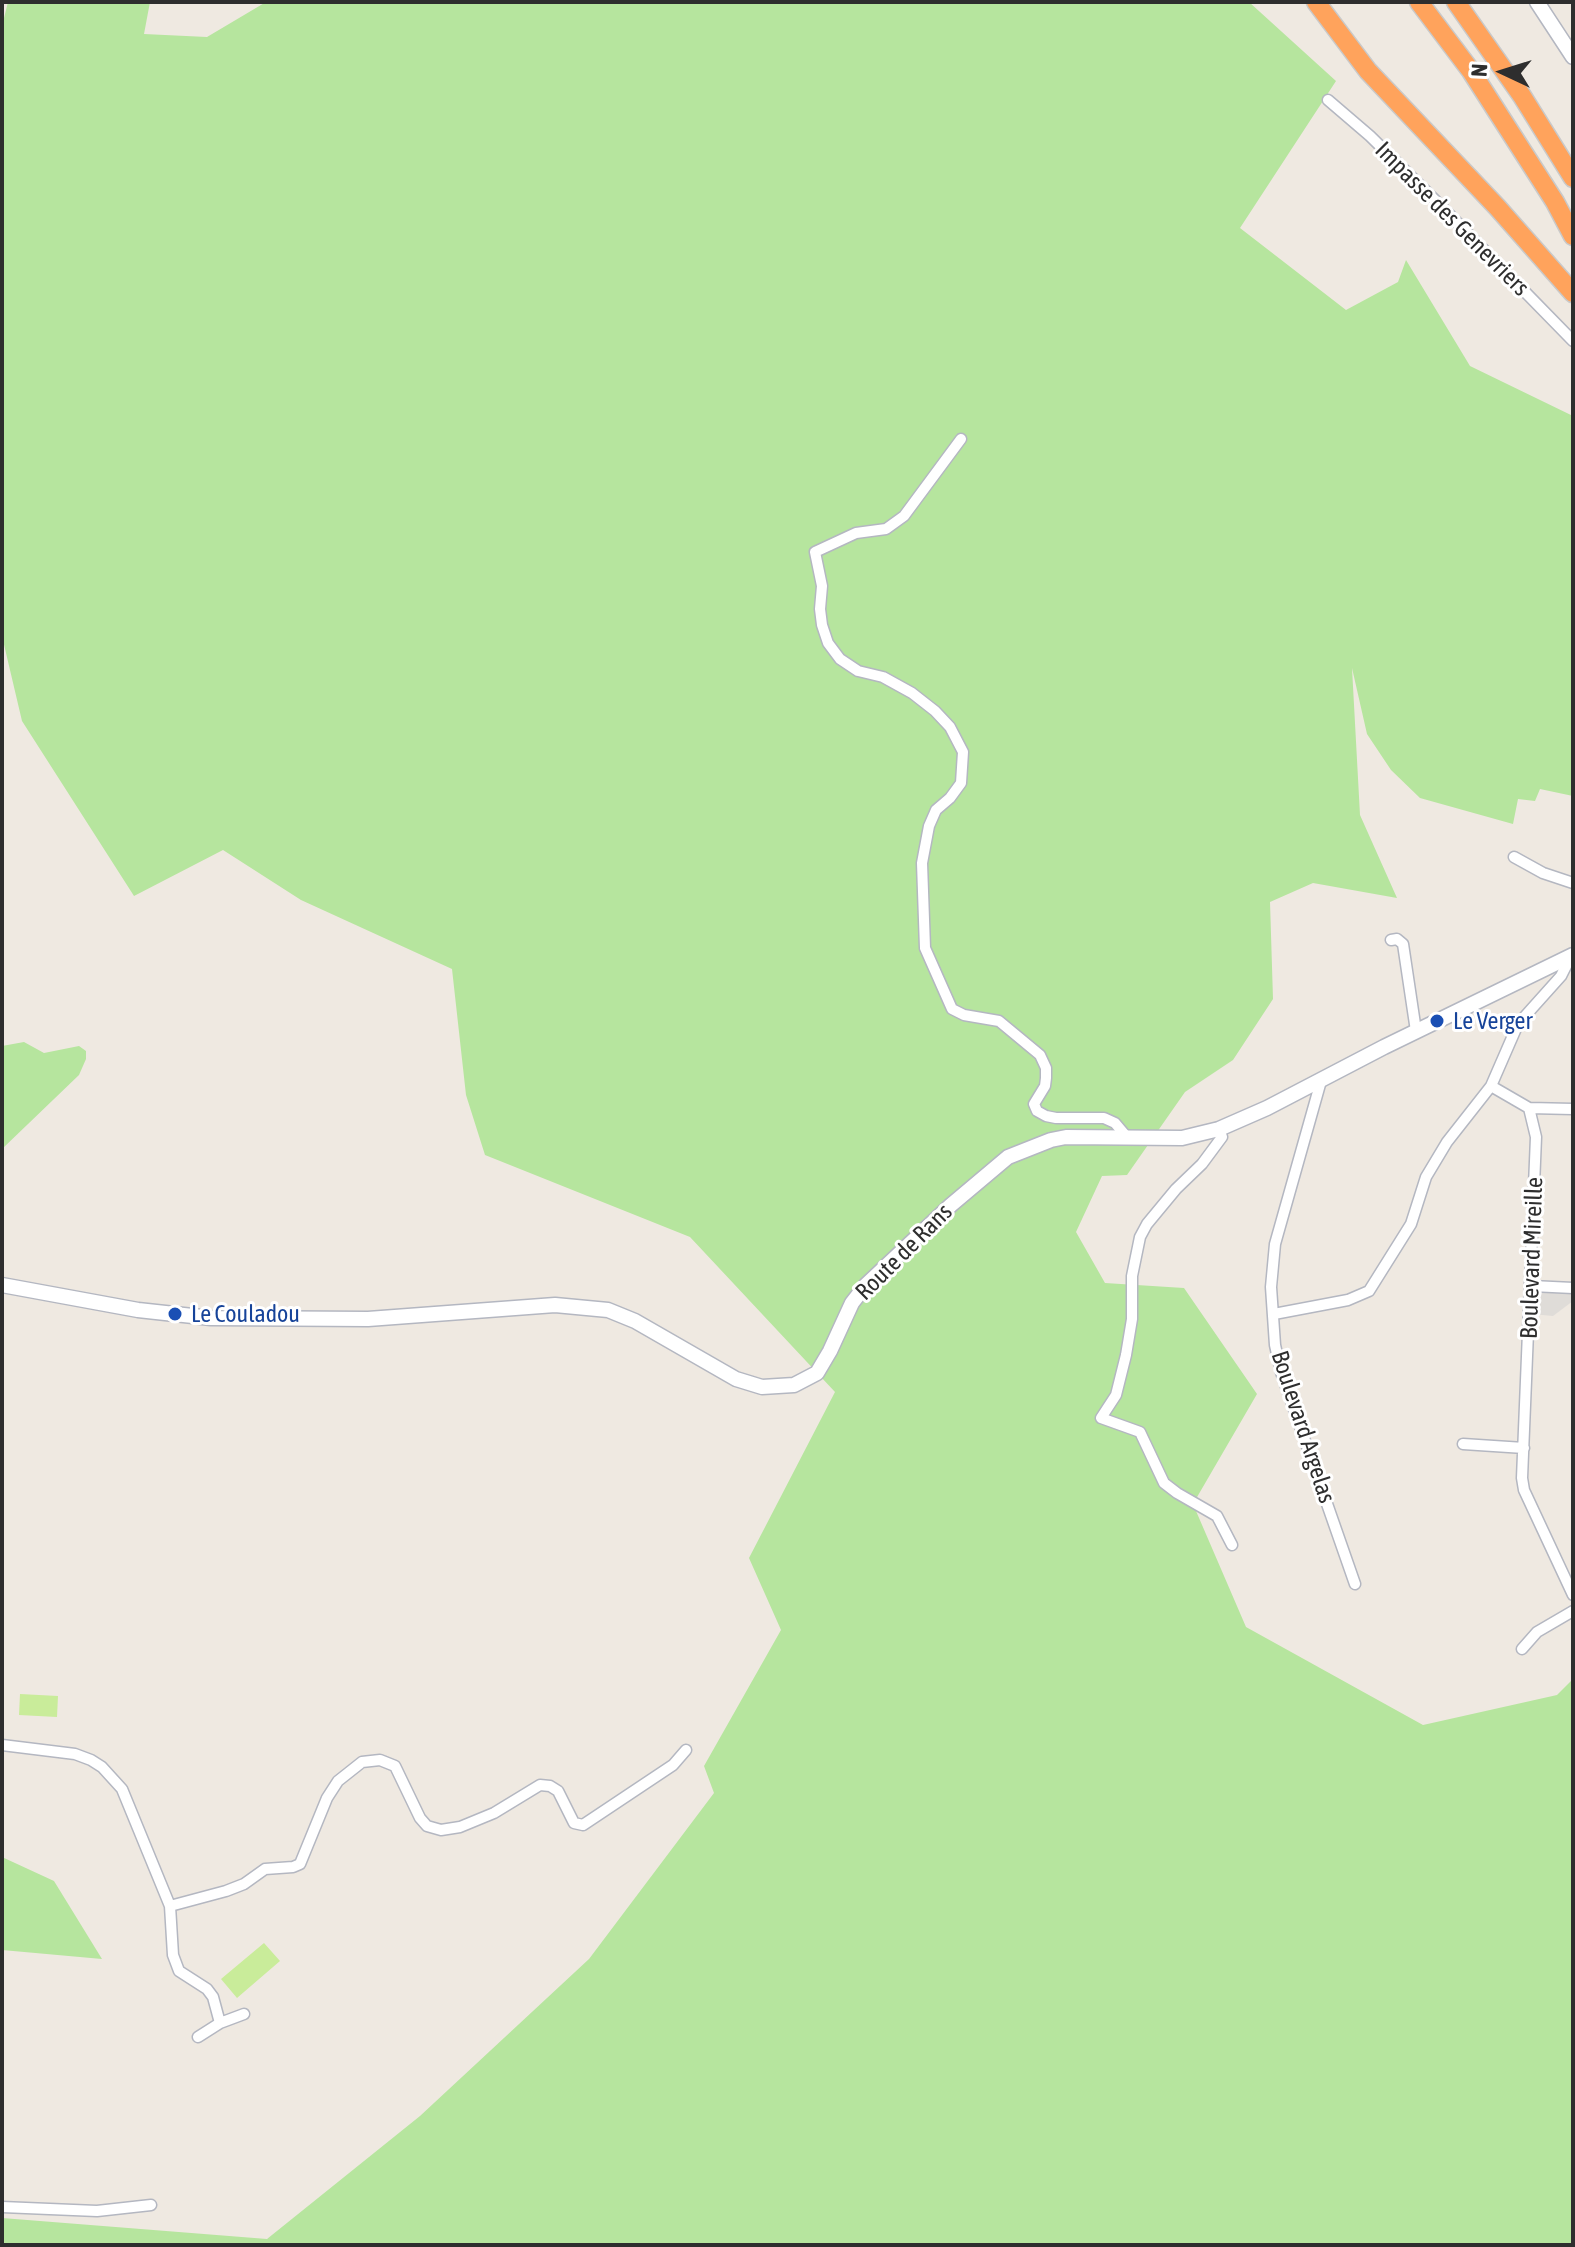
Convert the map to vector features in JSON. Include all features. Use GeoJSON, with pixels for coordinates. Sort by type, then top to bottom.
{"type":"FeatureCollection","features":[{"type":"Feature","properties":{"kind":"highway"},"geometry":{"type":"LineString","coordinates":[[1316,2],[1368,71],[1506,216],[1573,293]]}},
{"type":"Feature","properties":{"kind":"highway"},"geometry":{"type":"LineString","coordinates":[[1419,2],[1471,71],[1555,202],[1573,236]]}},
{"type":"Feature","properties":{"kind":"highway"},"geometry":{"type":"LineString","coordinates":[[1456,2],[1522,96],[1573,178]]}},
{"type":"Feature","properties":{"kind":"street"},"geometry":{"type":"LineString","coordinates":[[1537,2],[1573,57]]}},
{"type":"Feature","properties":{"kind":"street","name":"Impasse des Genevriers"},"geometry":{"type":"LineString","coordinates":[[1328,100],[1370,136],[1573,341]]}},
{"type":"Feature","properties":{"kind":"street"},"geometry":{"type":"LineString","coordinates":[[961,439],[904,516],[886,529],[856,533],[815,552],[822,586],[822,625],[828,643],[840,659],[858,671],[883,677],[912,693],[950,727],[963,752],[961,783],[936,810],[929,826],[922,863],[925,948],[952,1009],[964,1015],[999,1021],[1040,1055],[1046,1068],[1046,1078],[1045,1086],[1034,1104],[1037,1111],[1056,1118],[1104,1118],[1115,1123],[1126,1136]]}},
{"type":"Feature","properties":{"kind":"street"},"geometry":{"type":"LineString","coordinates":[[1514,857],[1543,873],[1573,883]]}},
{"type":"Feature","properties":{"kind":"street"},"geometry":{"type":"LineString","coordinates":[[1391,940],[1397,939],[1403,944],[1416,1031]]}},
{"type":"Feature","properties":{"kind":"street"},"geometry":{"type":"LineString","coordinates":[[1274,1314],[1348,1300],[1369,1291],[1411,1224],[1426,1177],[1447,1142],[1491,1086],[1518,1024],[1561,976],[1572,956]]}},
{"type":"Feature","properties":{"kind":"street","name":"Route de Rans"},"geometry":{"type":"LineString","coordinates":[[2,1285],[138,1310],[211,1318],[368,1319],[555,1305],[608,1310],[635,1321],[736,1379],[762,1387],[779,1388],[806,1381],[817,1373],[852,1303],[866,1285],[951,1205],[1008,1157],[1051,1140],[1126,1136],[1182,1138],[1219,1129],[1572,956]]}},
{"type":"Feature","properties":{"kind":"street","name":"Boulevard Argelas"},"geometry":{"type":"LineString","coordinates":[[1321,1081],[1271,1266],[1275,1345],[1281,1372],[1355,1584]]}},
{"type":"Feature","properties":{"kind":"street"},"geometry":{"type":"LineString","coordinates":[[1491,1086],[1529,1108],[1573,1109]]}},
{"type":"Feature","properties":{"kind":"street","name":"Boulevard Mireille"},"geometry":{"type":"LineString","coordinates":[[1529,1108],[1536,1137],[1524,1490],[1573,1595]]}},
{"type":"Feature","properties":{"kind":"street"},"geometry":{"type":"LineString","coordinates":[[1219,1129],[1222,1137],[1140,1237],[1132,1276],[1132,1319],[1126,1355],[1116,1395],[1101,1418],[1140,1432],[1164,1483],[1217,1516],[1232,1545]]}},
{"type":"Feature","properties":{"kind":"street"},"geometry":{"type":"LineString","coordinates":[[1532,1286],[1573,1288]]}},
{"type":"Feature","properties":{"kind":"street"},"geometry":{"type":"LineString","coordinates":[[1463,1444],[1524,1448]]}},
{"type":"Feature","properties":{"kind":"street"},"geometry":{"type":"LineString","coordinates":[[1522,1649],[1537,1632],[1573,1611]]}},
{"type":"Feature","properties":{"kind":"street"},"geometry":{"type":"LineString","coordinates":[[2,1745],[75,1754],[102,1767],[122,1789],[170,1906],[173,1955],[179,1971],[207,1989],[213,1997],[220,2023]]}},
{"type":"Feature","properties":{"kind":"street"},"geometry":{"type":"LineString","coordinates":[[170,1906],[244,1884],[265,1869],[300,1864],[327,1798],[338,1781],[362,1762],[380,1760],[395,1766],[420,1818],[427,1826],[441,1830],[460,1827],[494,1813],[540,1785],[558,1791],[574,1823],[583,1825],[673,1765],[686,1750]]}},
{"type":"Feature","properties":{"kind":"street"},"geometry":{"type":"LineString","coordinates":[[198,2037],[220,2023],[244,2014]]}},
{"type":"Feature","properties":{"kind":"street"},"geometry":{"type":"LineString","coordinates":[[2,2207],[97,2211],[151,2205]]}},
{"type":"Feature","properties":{"kind":"green space"},"geometry":{"type":"Polygon","coordinates":[[[8,2],[150,2],[144,34],[207,37],[266,2],[1249,2],[1336,81],[1240,228],[1346,310],[1398,282],[1406,260],[1470,366],[1573,416],[1573,796],[1540,789],[1535,801],[1518,799],[1513,824],[1420,798],[1391,770],[1367,734],[1352,668],[1360,815],[1397,898],[1313,883],[1270,902],[1273,999],[1233,1060],[1185,1092],[1127,1175],[1102,1176],[1076,1232],[1105,1283],[1184,1288],[1257,1394],[1193,1504],[1246,1627],[1423,1725],[1557,1695],[1573,1679],[1573,2245],[2,2245],[2,2218],[267,2239],[420,2116],[589,1959],[714,1793],[704,1766],[781,1630],[749,1558],[835,1392],[690,1237],[485,1155],[466,1095],[452,969],[301,900],[223,850],[134,896],[22,721],[2,636],[2,26],[8,2]]]}},
{"type":"Feature","properties":{"kind":"green space"},"geometry":{"type":"Polygon","coordinates":[[[24,1042],[44,1053],[79,1046],[86,1051],[86,1059],[79,1075],[2,1149],[2,1046],[24,1042]]]}},
{"type":"Feature","properties":{"kind":"green space"},"geometry":{"type":"Polygon","coordinates":[[[20,1694],[58,1696],[57,1717],[19,1715],[20,1694]]]}},
{"type":"Feature","properties":{"kind":"green space"},"geometry":{"type":"Polygon","coordinates":[[[2,1857],[54,1881],[102,1959],[2,1950],[2,1857]]]}},
{"type":"Feature","properties":{"kind":"green space"},"geometry":{"type":"Polygon","coordinates":[[[264,1943],[280,1961],[237,1998],[221,1979],[264,1943]]]}},
{"type":"Feature","properties":{"kind":"shaded area"},"geometry":{"type":"Polygon","coordinates":[[[1532,1287],[1573,1290],[1573,1301],[1553,1316],[1531,1314],[1532,1287]]]}},
{"type":"Feature","properties":{"kind":"place","name":"Le Verger"},"geometry":{"type":"Point","coordinates":[1437,1021]}},
{"type":"Feature","properties":{"kind":"place","name":"Le Couladou"},"geometry":{"type":"Point","coordinates":[175,1314]}}]}
